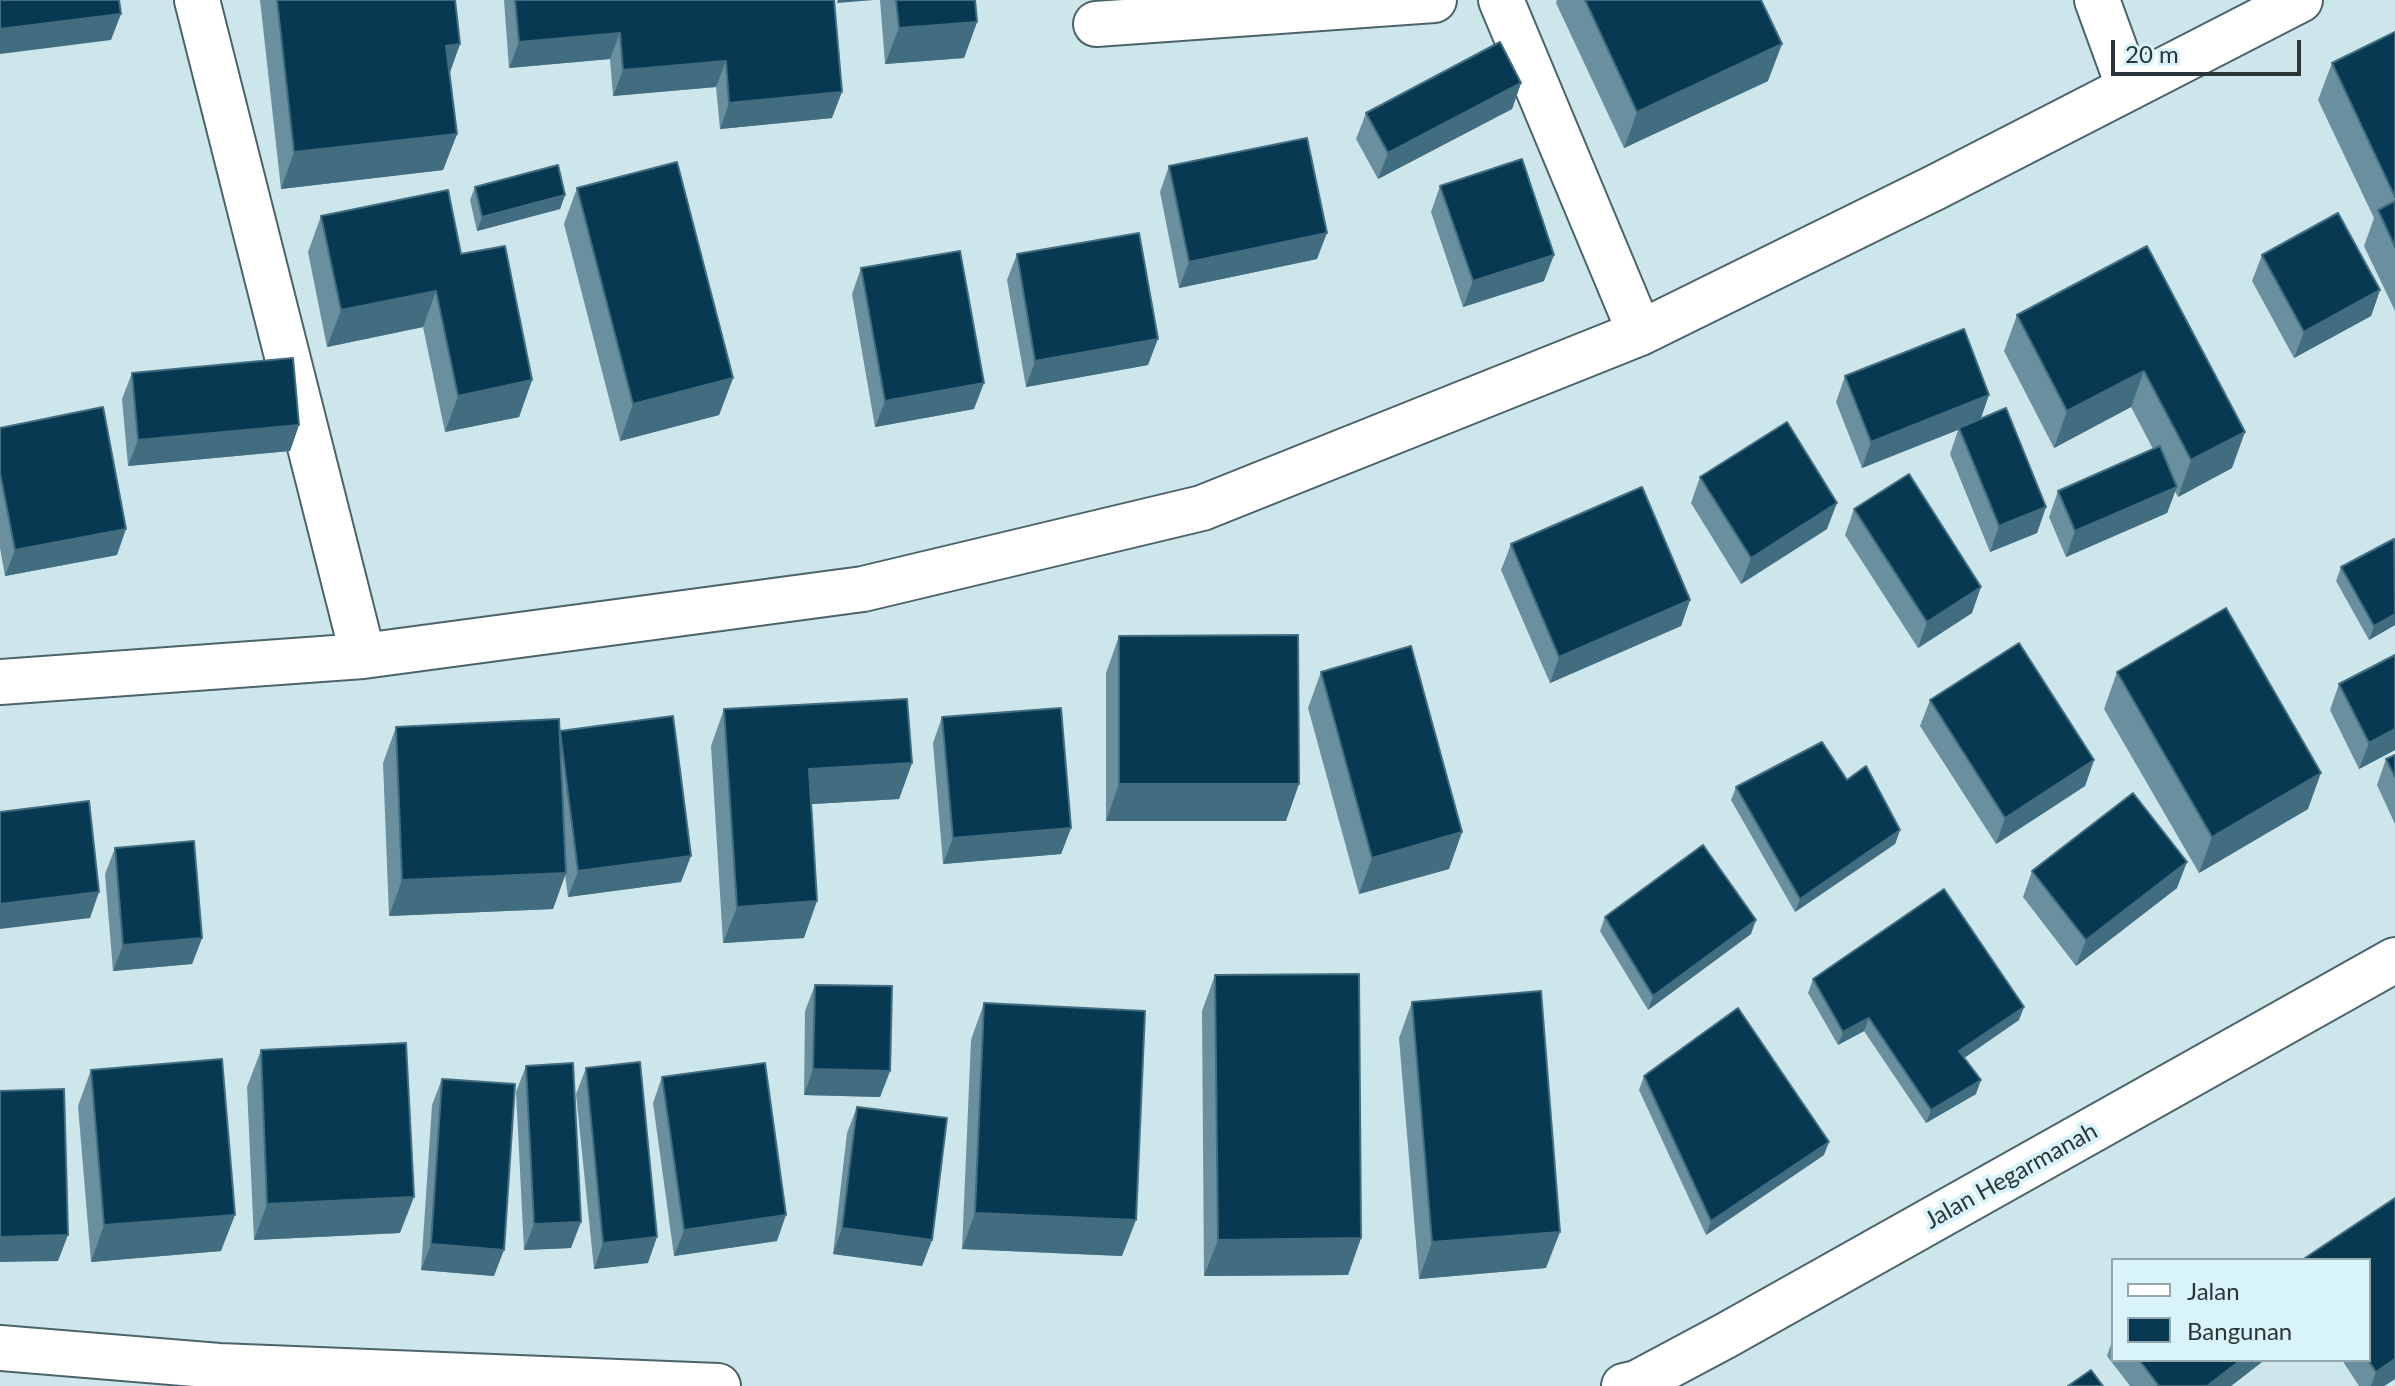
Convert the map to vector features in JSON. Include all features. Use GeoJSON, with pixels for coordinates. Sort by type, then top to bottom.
{"type":"FeatureCollection","features":[{"type":"Feature","properties":{"kind":"street"},"geometry":{"type":"LineString","coordinates":[[197,0],[363,656]]}},
{"type":"Feature","properties":{"kind":"street"},"geometry":{"type":"LineString","coordinates":[[1096,24],[1434,0]]}},
{"type":"Feature","properties":{"kind":"street"},"geometry":{"type":"LineString","coordinates":[[1501,0],[1640,333]]}},
{"type":"Feature","properties":{"kind":"street"},"geometry":{"type":"LineString","coordinates":[[2097,0],[2129,88]]}},
{"type":"Feature","properties":{"kind":"street"},"geometry":{"type":"LineString","coordinates":[[0,682],[363,656],[863,589],[1202,508],[1640,333],[2300,0]]}},
{"type":"Feature","properties":{"kind":"street","name":"Jalan Hegarmanah"},"geometry":{"type":"LineString","coordinates":[[1632,1385],[2395,960]]}},
{"type":"Feature","properties":{"kind":"street"},"geometry":{"type":"LineString","coordinates":[[0,1348],[221,1376],[718,1386]]}},
{"type":"Feature","properties":{"kind":"building"},"geometry":{"type":"Polygon","coordinates":[[[0,0],[119,0],[121,14],[0,29],[0,0]]]}},
{"type":"Feature","properties":{"kind":"building"},"geometry":{"type":"Polygon","coordinates":[[[277,0],[455,0],[460,44],[446,46],[457,134],[294,152],[277,0]]]}},
{"type":"Feature","properties":{"kind":"building"},"geometry":{"type":"Polygon","coordinates":[[[515,0],[834,0],[842,92],[729,103],[726,61],[623,70],[620,33],[519,42],[515,0]]]}},
{"type":"Feature","properties":{"kind":"building"},"geometry":{"type":"Polygon","coordinates":[[[896,0],[975,0],[977,22],[899,28],[896,0]]]}},
{"type":"Feature","properties":{"kind":"building"},"geometry":{"type":"Polygon","coordinates":[[[1585,0],[1761,0],[1782,44],[1637,112],[1585,0]]]}},
{"type":"Feature","properties":{"kind":"building"},"geometry":{"type":"Polygon","coordinates":[[[2395,32],[2395,197],[2332,63],[2395,32]]]}},
{"type":"Feature","properties":{"kind":"building"},"geometry":{"type":"Polygon","coordinates":[[[1500,42],[1521,83],[1388,153],[1366,113],[1500,42]]]}},
{"type":"Feature","properties":{"kind":"building"},"geometry":{"type":"Polygon","coordinates":[[[1307,138],[1327,233],[1189,262],[1169,166],[1307,138]]]}},
{"type":"Feature","properties":{"kind":"building"},"geometry":{"type":"Polygon","coordinates":[[[1522,159],[1554,255],[1473,281],[1440,186],[1522,159]]]}},
{"type":"Feature","properties":{"kind":"building"},"geometry":{"type":"Polygon","coordinates":[[[677,162],[733,378],[633,404],[577,188],[677,162]]]}},
{"type":"Feature","properties":{"kind":"building"},"geometry":{"type":"Polygon","coordinates":[[[558,165],[565,195],[482,217],[475,187],[558,165]]]}},
{"type":"Feature","properties":{"kind":"building"},"geometry":{"type":"Polygon","coordinates":[[[448,190],[461,254],[505,246],[532,380],[458,396],[436,291],[341,310],[321,216],[448,190]]]}},
{"type":"Feature","properties":{"kind":"building"},"geometry":{"type":"Polygon","coordinates":[[[2395,201],[2395,247],[2378,210],[2395,201]]]}},
{"type":"Feature","properties":{"kind":"building"},"geometry":{"type":"Polygon","coordinates":[[[2338,213],[2380,290],[2304,332],[2262,255],[2338,213]]]}},
{"type":"Feature","properties":{"kind":"building"},"geometry":{"type":"Polygon","coordinates":[[[1139,233],[1158,339],[1035,361],[1017,254],[1139,233]]]}},
{"type":"Feature","properties":{"kind":"building"},"geometry":{"type":"Polygon","coordinates":[[[2147,246],[2245,432],[2191,460],[2144,371],[2067,411],[2017,315],[2147,246]]]}},
{"type":"Feature","properties":{"kind":"building"},"geometry":{"type":"Polygon","coordinates":[[[960,251],[984,383],[885,401],[861,268],[960,251]]]}},
{"type":"Feature","properties":{"kind":"building"},"geometry":{"type":"Polygon","coordinates":[[[1964,329],[1989,395],[1871,442],[1845,376],[1964,329]]]}},
{"type":"Feature","properties":{"kind":"building"},"geometry":{"type":"Polygon","coordinates":[[[293,358],[299,425],[138,440],[132,373],[293,358]]]}},
{"type":"Feature","properties":{"kind":"building"},"geometry":{"type":"Polygon","coordinates":[[[103,407],[126,529],[15,550],[0,473],[0,428],[103,407]]]}},
{"type":"Feature","properties":{"kind":"building"},"geometry":{"type":"Polygon","coordinates":[[[2006,408],[2046,507],[1999,526],[1959,428],[2006,408]]]}},
{"type":"Feature","properties":{"kind":"building"},"geometry":{"type":"Polygon","coordinates":[[[1787,422],[1837,503],[1751,558],[1700,477],[1787,422]]]}},
{"type":"Feature","properties":{"kind":"building"},"geometry":{"type":"Polygon","coordinates":[[[2160,446],[2177,487],[2075,531],[2058,491],[2160,446]]]}},
{"type":"Feature","properties":{"kind":"building"},"geometry":{"type":"Polygon","coordinates":[[[1909,474],[1981,587],[1927,622],[1854,509],[1909,474]]]}},
{"type":"Feature","properties":{"kind":"building"},"geometry":{"type":"Polygon","coordinates":[[[1642,487],[1690,600],[1559,657],[1511,544],[1642,487]]]}},
{"type":"Feature","properties":{"kind":"building"},"geometry":{"type":"Polygon","coordinates":[[[2394,539],[2395,614],[2374,626],[2341,567],[2394,539]]]}},
{"type":"Feature","properties":{"kind":"building"},"geometry":{"type":"Polygon","coordinates":[[[2226,608],[2321,773],[2212,837],[2117,672],[2226,608]]]}},
{"type":"Feature","properties":{"kind":"building"},"geometry":{"type":"Polygon","coordinates":[[[1298,635],[1299,784],[1119,784],[1119,636],[1298,635]]]}},
{"type":"Feature","properties":{"kind":"building"},"geometry":{"type":"Polygon","coordinates":[[[2019,643],[2094,760],[2005,818],[1930,700],[2019,643]]]}},
{"type":"Feature","properties":{"kind":"building"},"geometry":{"type":"Polygon","coordinates":[[[1411,646],[1462,832],[1372,858],[1321,672],[1411,646]]]}},
{"type":"Feature","properties":{"kind":"building"},"geometry":{"type":"Polygon","coordinates":[[[2395,655],[2395,729],[2369,743],[2339,684],[2395,655]]]}},
{"type":"Feature","properties":{"kind":"building"},"geometry":{"type":"Polygon","coordinates":[[[907,699],[912,763],[809,769],[817,901],[737,907],[724,709],[907,699]]]}},
{"type":"Feature","properties":{"kind":"building"},"geometry":{"type":"Polygon","coordinates":[[[1061,708],[1071,828],[953,838],[942,717],[1061,708]]]}},
{"type":"Feature","properties":{"kind":"building"},"geometry":{"type":"Polygon","coordinates":[[[673,716],[691,856],[578,871],[560,731],[673,716]]]}},
{"type":"Feature","properties":{"kind":"building"},"geometry":{"type":"Polygon","coordinates":[[[559,719],[566,873],[402,880],[396,727],[559,719]]]}},
{"type":"Feature","properties":{"kind":"building"},"geometry":{"type":"Polygon","coordinates":[[[1822,742],[1847,780],[1866,766],[1900,830],[1800,899],[1736,787],[1822,742]]]}},
{"type":"Feature","properties":{"kind":"building"},"geometry":{"type":"Polygon","coordinates":[[[2395,755],[2395,777],[2386,759],[2395,755]]]}},
{"type":"Feature","properties":{"kind":"building"},"geometry":{"type":"Polygon","coordinates":[[[2133,793],[2187,862],[2086,940],[2032,871],[2133,793]]]}},
{"type":"Feature","properties":{"kind":"building"},"geometry":{"type":"Polygon","coordinates":[[[89,801],[99,892],[0,904],[0,812],[89,801]]]}},
{"type":"Feature","properties":{"kind":"building"},"geometry":{"type":"Polygon","coordinates":[[[194,841],[202,938],[123,945],[115,848],[194,841]]]}},
{"type":"Feature","properties":{"kind":"building"},"geometry":{"type":"Polygon","coordinates":[[[1703,845],[1756,920],[1653,996],[1605,917],[1703,845]]]}},
{"type":"Feature","properties":{"kind":"building"},"geometry":{"type":"Polygon","coordinates":[[[1944,889],[2024,1007],[1959,1051],[1981,1080],[1931,1110],[1869,1018],[1843,1032],[1813,979],[1944,889]]]}},
{"type":"Feature","properties":{"kind":"building"},"geometry":{"type":"Polygon","coordinates":[[[1359,974],[1361,1238],[1218,1240],[1215,975],[1359,974]]]}},
{"type":"Feature","properties":{"kind":"building"},"geometry":{"type":"Polygon","coordinates":[[[815,985],[892,986],[890,1071],[813,1069],[815,985]]]}},
{"type":"Feature","properties":{"kind":"building"},"geometry":{"type":"Polygon","coordinates":[[[1541,991],[1560,1232],[1432,1242],[1412,1002],[1541,991]]]}},
{"type":"Feature","properties":{"kind":"building"},"geometry":{"type":"Polygon","coordinates":[[[984,1003],[1145,1011],[1136,1220],[975,1213],[984,1003]]]}},
{"type":"Feature","properties":{"kind":"building"},"geometry":{"type":"Polygon","coordinates":[[[1738,1008],[1829,1142],[1711,1221],[1644,1076],[1738,1008]]]}},
{"type":"Feature","properties":{"kind":"building"},"geometry":{"type":"Polygon","coordinates":[[[406,1043],[414,1197],[267,1204],[261,1050],[406,1043]]]}},
{"type":"Feature","properties":{"kind":"building"},"geometry":{"type":"Polygon","coordinates":[[[222,1059],[235,1215],[104,1225],[91,1070],[222,1059]]]}},
{"type":"Feature","properties":{"kind":"building"},"geometry":{"type":"Polygon","coordinates":[[[640,1062],[657,1237],[603,1243],[586,1068],[640,1062]]]}},
{"type":"Feature","properties":{"kind":"building"},"geometry":{"type":"Polygon","coordinates":[[[573,1063],[581,1222],[534,1224],[526,1066],[573,1063]]]}},
{"type":"Feature","properties":{"kind":"building"},"geometry":{"type":"Polygon","coordinates":[[[765,1063],[786,1215],[684,1230],[662,1077],[765,1063]]]}},
{"type":"Feature","properties":{"kind":"building"},"geometry":{"type":"Polygon","coordinates":[[[442,1079],[515,1084],[504,1250],[431,1244],[442,1079]]]}},
{"type":"Feature","properties":{"kind":"building"},"geometry":{"type":"Polygon","coordinates":[[[64,1089],[68,1235],[0,1237],[0,1091],[64,1089]]]}},
{"type":"Feature","properties":{"kind":"building"},"geometry":{"type":"Polygon","coordinates":[[[857,1107],[947,1118],[932,1240],[842,1228],[857,1107]]]}},
{"type":"Feature","properties":{"kind":"building"},"geometry":{"type":"Polygon","coordinates":[[[2395,1198],[2395,1359],[2376,1372],[2369,1362],[2371,1258],[2305,1258],[2395,1198]]]}},
{"type":"Feature","properties":{"kind":"building"},"geometry":{"type":"Polygon","coordinates":[[[2141,1362],[2238,1362],[2207,1386],[2159,1386],[2141,1362]]]}},
{"type":"Feature","properties":{"kind":"building"},"geometry":{"type":"Polygon","coordinates":[[[2091,1370],[2103,1386],[2068,1386],[2091,1370]]]}}]}
